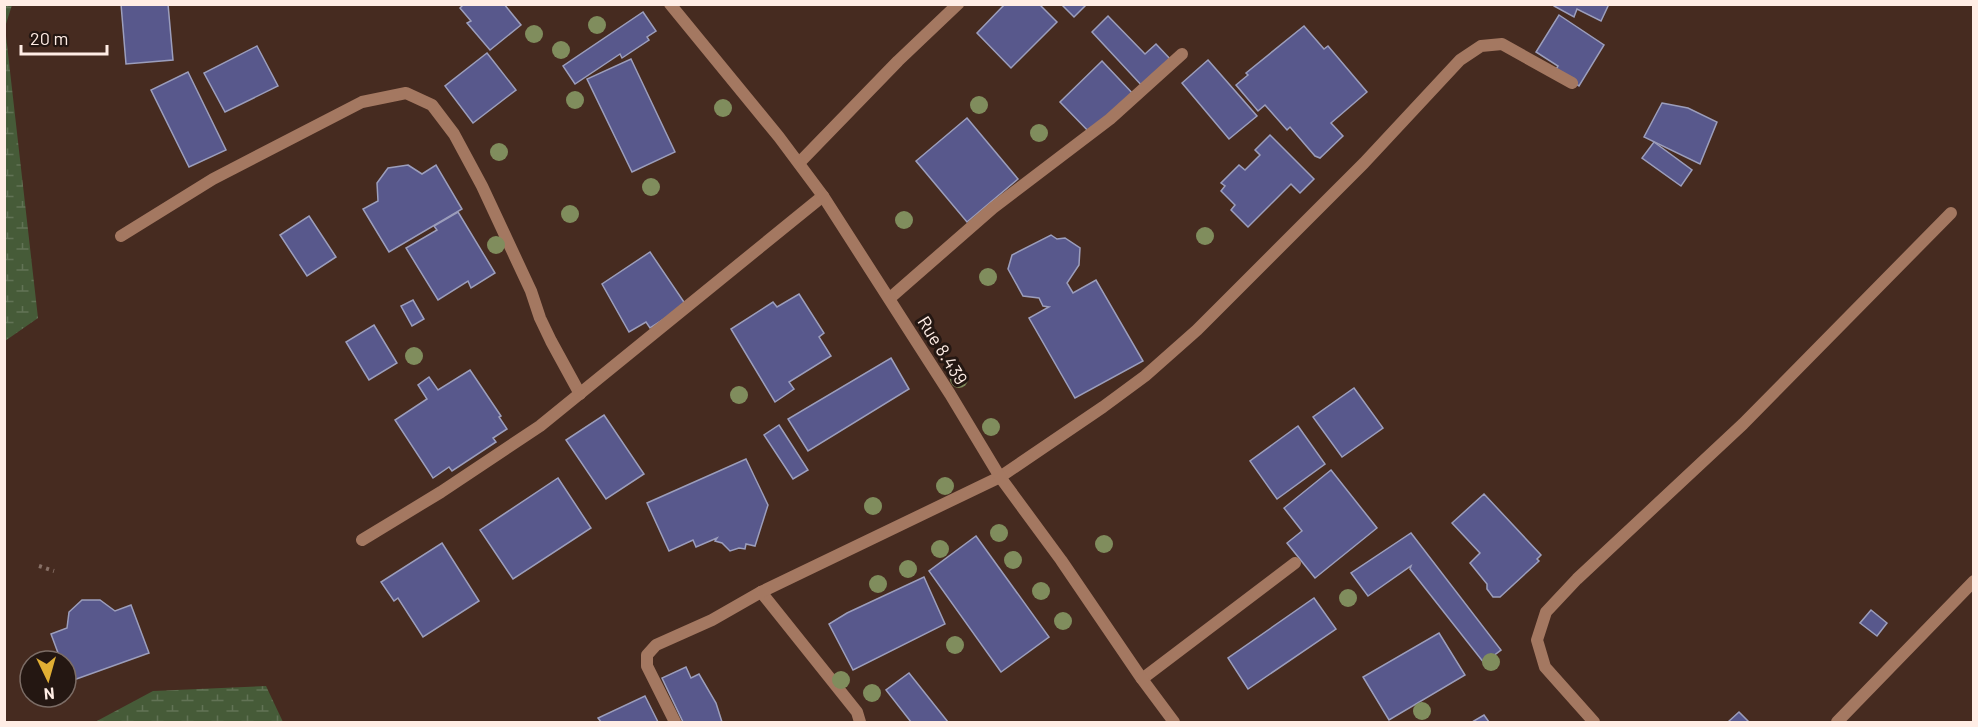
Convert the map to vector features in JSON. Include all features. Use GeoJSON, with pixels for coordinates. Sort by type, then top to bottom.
{"type":"FeatureCollection","features":[{"type":"Feature","properties":{"kind":"street","name":"Rue 8.439"},"geometry":{"type":"LineString","coordinates":[[670,4],[823,196],[890,298],[1000,477],[1061,560],[1174,723]]}},
{"type":"Feature","properties":{"kind":"street"},"geometry":{"type":"LineString","coordinates":[[799,163],[958,4]]}},
{"type":"Feature","properties":{"kind":"street"},"geometry":{"type":"LineString","coordinates":[[675,723],[648,666],[648,655],[656,645],[712,620],[761,592],[1000,477],[1145,376],[1197,330],[1364,163],[1460,60],[1481,46],[1502,44],[1572,83]]}},
{"type":"Feature","properties":{"kind":"street"},"geometry":{"type":"LineString","coordinates":[[890,298],[993,208],[1110,119],[1182,54]]}},
{"type":"Feature","properties":{"kind":"street"},"geometry":{"type":"LineString","coordinates":[[121,236],[213,179],[362,102],[406,93],[432,105],[454,134],[482,186],[531,291],[550,341],[580,394]]}},
{"type":"Feature","properties":{"kind":"street"},"geometry":{"type":"LineString","coordinates":[[362,540],[450,486],[540,426],[823,196]]}},
{"type":"Feature","properties":{"kind":"street"},"geometry":{"type":"LineString","coordinates":[[1593,723],[1545,667],[1537,640],[1546,612],[1577,579],[1743,424],[1951,213]]}},
{"type":"Feature","properties":{"kind":"street"},"geometry":{"type":"LineString","coordinates":[[1142,679],[1294,563]]}},
{"type":"Feature","properties":{"kind":"street"},"geometry":{"type":"LineString","coordinates":[[1837,723],[1974,581]]}},
{"type":"Feature","properties":{"kind":"street"},"geometry":{"type":"LineString","coordinates":[[761,592],[857,712],[860,723]]}},
{"type":"Feature","properties":{"kind":"path"},"geometry":{"type":"LineString","coordinates":[[39,566],[54,571]]}},
{"type":"Feature","properties":{"kind":"green space"},"geometry":{"type":"Polygon","coordinates":[[[4,5],[12,5],[5,27],[38,318],[5,341],[4,5]]]}},
{"type":"Feature","properties":{"kind":"green space"},"geometry":{"type":"Polygon","coordinates":[[[266,686],[283,722],[95,722],[153,691],[266,686]]]}},
{"type":"Feature","properties":{"kind":"building"},"geometry":{"type":"Polygon","coordinates":[[[121,4],[168,4],[173,60],[126,64],[121,4]]]}},
{"type":"Feature","properties":{"kind":"building"},"geometry":{"type":"Polygon","coordinates":[[[464,4],[504,4],[521,25],[490,50],[467,23],[471,21],[460,8],[464,4]]]}},
{"type":"Feature","properties":{"kind":"building"},"geometry":{"type":"Polygon","coordinates":[[[1005,4],[1039,4],[1057,22],[1011,68],[977,33],[1005,4]]]}},
{"type":"Feature","properties":{"kind":"building"},"geometry":{"type":"Polygon","coordinates":[[[1061,4],[1087,4],[1074,17],[1061,4]]]}},
{"type":"Feature","properties":{"kind":"building"},"geometry":{"type":"Polygon","coordinates":[[[1554,4],[1609,4],[1601,21],[1577,9],[1574,17],[1554,4]]]}},
{"type":"Feature","properties":{"kind":"building"},"geometry":{"type":"Polygon","coordinates":[[[643,12],[656,31],[647,37],[649,40],[622,58],[620,54],[575,84],[563,66],[643,12]]]}},
{"type":"Feature","properties":{"kind":"building"},"geometry":{"type":"Polygon","coordinates":[[[1559,15],[1604,45],[1579,86],[1555,71],[1558,66],[1536,52],[1559,15]]]}},
{"type":"Feature","properties":{"kind":"building"},"geometry":{"type":"Polygon","coordinates":[[[1108,16],[1145,54],[1156,44],[1172,61],[1144,88],[1092,32],[1108,16]]]}},
{"type":"Feature","properties":{"kind":"building"},"geometry":{"type":"Polygon","coordinates":[[[1304,26],[1324,49],[1328,46],[1367,92],[1331,123],[1343,136],[1320,158],[1315,156],[1290,127],[1287,130],[1265,105],[1258,111],[1236,85],[1248,75],[1246,73],[1304,26]]]}},
{"type":"Feature","properties":{"kind":"building"},"geometry":{"type":"Polygon","coordinates":[[[257,46],[278,86],[225,112],[204,73],[257,46]]]}},
{"type":"Feature","properties":{"kind":"building"},"geometry":{"type":"Polygon","coordinates":[[[487,53],[516,90],[473,123],[445,86],[487,53]]]}},
{"type":"Feature","properties":{"kind":"building"},"geometry":{"type":"Polygon","coordinates":[[[631,59],[675,152],[632,172],[587,79],[631,59]]]}},
{"type":"Feature","properties":{"kind":"building"},"geometry":{"type":"Polygon","coordinates":[[[1208,60],[1257,116],[1229,139],[1182,83],[1208,60]]]}},
{"type":"Feature","properties":{"kind":"building"},"geometry":{"type":"Polygon","coordinates":[[[1102,61],[1136,97],[1094,137],[1060,102],[1102,61]]]}},
{"type":"Feature","properties":{"kind":"building"},"geometry":{"type":"Polygon","coordinates":[[[188,72],[226,150],[189,167],[151,90],[188,72]]]}},
{"type":"Feature","properties":{"kind":"building"},"geometry":{"type":"Polygon","coordinates":[[[1662,103],[1688,108],[1717,122],[1700,164],[1644,137],[1662,103]]]}},
{"type":"Feature","properties":{"kind":"building"},"geometry":{"type":"Polygon","coordinates":[[[967,118],[1018,179],[967,222],[916,161],[967,118]]]}},
{"type":"Feature","properties":{"kind":"building"},"geometry":{"type":"Polygon","coordinates":[[[1270,135],[1314,179],[1300,193],[1291,184],[1248,227],[1231,210],[1235,205],[1221,191],[1225,186],[1221,183],[1239,165],[1245,170],[1260,155],[1255,150],[1270,135]]]}},
{"type":"Feature","properties":{"kind":"building"},"geometry":{"type":"Polygon","coordinates":[[[1654,142],[1692,170],[1681,186],[1642,158],[1654,142]]]}},
{"type":"Feature","properties":{"kind":"building"},"geometry":{"type":"Polygon","coordinates":[[[408,165],[422,174],[436,165],[462,209],[389,252],[363,209],[378,201],[377,183],[388,168],[408,165]]]}},
{"type":"Feature","properties":{"kind":"building"},"geometry":{"type":"Polygon","coordinates":[[[458,212],[495,273],[471,288],[468,281],[438,300],[406,248],[437,230],[434,226],[458,212]]]}},
{"type":"Feature","properties":{"kind":"building"},"geometry":{"type":"Polygon","coordinates":[[[309,216],[336,257],[307,276],[280,235],[309,216]]]}},
{"type":"Feature","properties":{"kind":"building"},"geometry":{"type":"Polygon","coordinates":[[[1051,235],[1057,239],[1065,238],[1080,248],[1079,265],[1067,283],[1073,293],[1096,280],[1143,361],[1075,398],[1029,318],[1049,307],[1043,306],[1039,298],[1023,296],[1008,269],[1012,255],[1051,235]]]}},
{"type":"Feature","properties":{"kind":"building"},"geometry":{"type":"Polygon","coordinates":[[[650,252],[686,305],[650,328],[646,322],[629,332],[602,284],[650,252]]]}},
{"type":"Feature","properties":{"kind":"building"},"geometry":{"type":"Polygon","coordinates":[[[799,294],[824,333],[819,337],[831,356],[789,382],[794,389],[775,402],[731,329],[773,302],[777,307],[799,294]]]}},
{"type":"Feature","properties":{"kind":"building"},"geometry":{"type":"Polygon","coordinates":[[[413,300],[424,319],[412,326],[401,306],[413,300]]]}},
{"type":"Feature","properties":{"kind":"building"},"geometry":{"type":"Polygon","coordinates":[[[374,325],[397,363],[369,380],[346,342],[374,325]]]}},
{"type":"Feature","properties":{"kind":"building"},"geometry":{"type":"Polygon","coordinates":[[[891,358],[909,389],[808,451],[788,419],[891,358]]]}},
{"type":"Feature","properties":{"kind":"building"},"geometry":{"type":"Polygon","coordinates":[[[470,370],[501,416],[499,417],[507,429],[493,438],[496,442],[452,471],[449,467],[433,478],[395,420],[427,399],[418,385],[429,377],[438,390],[470,370]]]}},
{"type":"Feature","properties":{"kind":"building"},"geometry":{"type":"Polygon","coordinates":[[[1354,388],[1383,428],[1342,457],[1313,417],[1354,388]]]}},
{"type":"Feature","properties":{"kind":"building"},"geometry":{"type":"Polygon","coordinates":[[[604,415],[644,474],[606,499],[566,440],[604,415]]]}},
{"type":"Feature","properties":{"kind":"building"},"geometry":{"type":"Polygon","coordinates":[[[779,425],[808,470],[793,479],[764,435],[779,425]]]}},
{"type":"Feature","properties":{"kind":"building"},"geometry":{"type":"Polygon","coordinates":[[[1298,426],[1325,464],[1277,499],[1250,461],[1298,426]]]}},
{"type":"Feature","properties":{"kind":"building"},"geometry":{"type":"Polygon","coordinates":[[[746,459],[768,505],[755,546],[746,544],[745,549],[730,551],[722,543],[715,541],[717,538],[696,547],[693,540],[669,551],[647,503],[746,459]]]}},
{"type":"Feature","properties":{"kind":"building"},"geometry":{"type":"Polygon","coordinates":[[[1331,470],[1377,528],[1315,578],[1287,543],[1302,531],[1284,508],[1331,470]]]}},
{"type":"Feature","properties":{"kind":"building"},"geometry":{"type":"Polygon","coordinates":[[[558,478],[591,528],[513,579],[480,530],[558,478]]]}},
{"type":"Feature","properties":{"kind":"building"},"geometry":{"type":"Polygon","coordinates":[[[1484,494],[1541,555],[1537,559],[1539,561],[1500,597],[1493,597],[1487,589],[1487,584],[1470,563],[1480,553],[1452,523],[1484,494]]]}},
{"type":"Feature","properties":{"kind":"building"},"geometry":{"type":"Polygon","coordinates":[[[1411,533],[1501,650],[1484,663],[1410,569],[1411,566],[1368,596],[1351,573],[1411,533]]]}},
{"type":"Feature","properties":{"kind":"building"},"geometry":{"type":"Polygon","coordinates":[[[976,536],[1049,637],[1001,672],[929,571],[976,536]]]}},
{"type":"Feature","properties":{"kind":"building"},"geometry":{"type":"Polygon","coordinates":[[[442,543],[479,601],[423,637],[398,598],[394,601],[381,582],[442,543]]]}},
{"type":"Feature","properties":{"kind":"building"},"geometry":{"type":"Polygon","coordinates":[[[924,577],[945,624],[853,670],[829,624],[847,613],[924,577]]]}},
{"type":"Feature","properties":{"kind":"building"},"geometry":{"type":"Polygon","coordinates":[[[1314,598],[1336,629],[1248,689],[1228,658],[1314,598]]]}},
{"type":"Feature","properties":{"kind":"building"},"geometry":{"type":"Polygon","coordinates":[[[82,600],[100,600],[115,611],[131,605],[149,653],[78,678],[78,649],[57,649],[51,634],[67,628],[69,612],[82,600]]]}},
{"type":"Feature","properties":{"kind":"building"},"geometry":{"type":"Polygon","coordinates":[[[1871,610],[1887,623],[1877,636],[1860,623],[1871,610]]]}},
{"type":"Feature","properties":{"kind":"building"},"geometry":{"type":"Polygon","coordinates":[[[1439,633],[1465,675],[1389,720],[1363,677],[1439,633]]]}},
{"type":"Feature","properties":{"kind":"building"},"geometry":{"type":"Polygon","coordinates":[[[686,667],[691,678],[699,674],[716,703],[722,722],[683,722],[662,678],[686,667]]]}},
{"type":"Feature","properties":{"kind":"building"},"geometry":{"type":"Polygon","coordinates":[[[909,673],[948,722],[911,722],[886,690],[909,673]]]}},
{"type":"Feature","properties":{"kind":"building"},"geometry":{"type":"Polygon","coordinates":[[[645,696],[658,722],[601,722],[598,718],[645,696]]]}},
{"type":"Feature","properties":{"kind":"building"},"geometry":{"type":"Polygon","coordinates":[[[1739,712],[1749,722],[1728,722],[1739,712]]]}},
{"type":"Feature","properties":{"kind":"building"},"geometry":{"type":"Polygon","coordinates":[[[1484,715],[1489,722],[1472,722],[1484,715]]]}}]}
